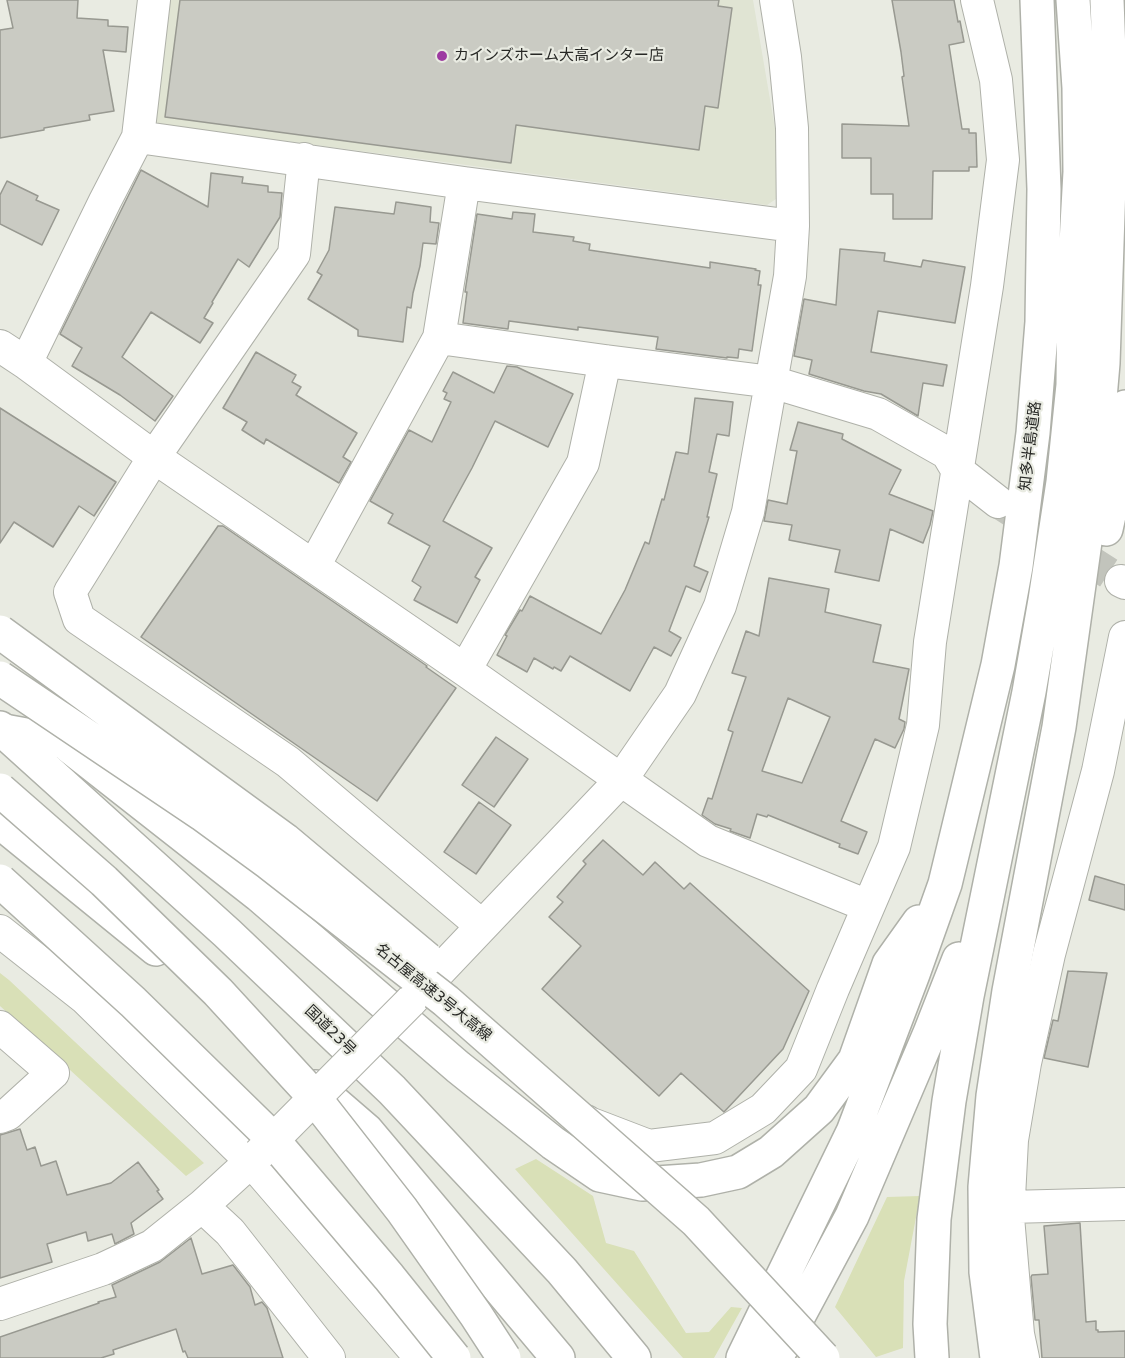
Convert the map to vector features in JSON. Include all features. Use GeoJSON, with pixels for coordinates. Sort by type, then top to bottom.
{"type":"FeatureCollection","features":[{"type":"Feature","properties":{"kind":"highway","name":"知多半島道路"},"geometry":{"type":"LineString","coordinates":[[945,884],[998,665],[1016,566],[1033,433],[1042,322],[1044,189],[1037,0]]}},
{"type":"Feature","properties":{"kind":"highway"},"geometry":{"type":"LineString","coordinates":[[932,1358],[930,1324],[934,1219],[949,1101],[967,996],[1046,600],[1063,482],[1072,385],[1074,279],[1080,172],[1079,88],[1073,0]]}},
{"type":"Feature","properties":{"kind":"highway"},"geometry":{"type":"LineString","coordinates":[[997,1358],[986,1272],[985,1187],[995,1084],[1009,991],[1059,727],[1092,492],[1103,363],[1109,184],[1107,0]]}},
{"type":"Feature","properties":{"kind":"highway"},"geometry":{"type":"LineString","coordinates":[[1070,655],[1093,607],[1104,538],[1116,484],[1125,407]]}},
{"type":"Feature","properties":{"kind":"highway"},"geometry":{"type":"LineString","coordinates":[[0,630],[285,840],[461,987],[652,1160],[696,1221]]}},
{"type":"Feature","properties":{"kind":"highway","name":"名古屋高速3号大高線"},"geometry":{"type":"LineString","coordinates":[[0,678],[221,828],[446,1000],[696,1221],[823,1358]]}},
{"type":"Feature","properties":{"kind":"highway"},"geometry":{"type":"LineString","coordinates":[[2,730],[64,742],[259,895],[458,1068],[553,1143],[600,1175],[642,1184],[701,1180],[738,1172],[771,1152],[819,1109],[855,1060],[889,964],[945,884]]}},
{"type":"Feature","properties":{"kind":"highway","name":"国道23号"},"geometry":{"type":"LineString","coordinates":[[2,730],[227,933],[392,1090],[562,1271],[634,1358]]}},
{"type":"Feature","properties":{"kind":"highway"},"geometry":{"type":"LineString","coordinates":[[0,789],[104,881],[218,992],[309,1091],[402,1210],[504,1358]]}},
{"type":"Feature","properties":{"kind":"highway"},"geometry":{"type":"LineString","coordinates":[[776,1358],[852,1216],[930,1033],[964,947],[1003,820]]}},
{"type":"Feature","properties":{"kind":"highway"},"geometry":{"type":"LineString","coordinates":[[0,822],[177,967],[367,1131],[558,1358]]}},
{"type":"Feature","properties":{"kind":"highway"},"geometry":{"type":"LineString","coordinates":[[0,842],[177,967]]}},
{"type":"Feature","properties":{"kind":"highway"},"geometry":{"type":"LineString","coordinates":[[0,881],[133,1002],[265,1131],[389,1276],[454,1358]]}},
{"type":"Feature","properties":{"kind":"highway"},"geometry":{"type":"LineString","coordinates":[[743,1358],[852,1132],[945,884]]}},
{"type":"Feature","properties":{"kind":"street"},"geometry":{"type":"LineString","coordinates":[[26,363],[138,137],[154,0]]}},
{"type":"Feature","properties":{"kind":"street"},"geometry":{"type":"LineString","coordinates":[[0,1304],[103,1269],[152,1246],[202,1206],[255,1157],[415,997],[621,780],[680,694],[720,606],[748,512],[790,276],[793,226],[792,128],[785,57],[776,0]]}},
{"type":"Feature","properties":{"kind":"street"},"geometry":{"type":"LineString","coordinates":[[0,630],[206,827],[415,997],[589,1124],[649,1146],[715,1138],[763,1109],[801,1069],[894,848],[923,725],[930,642],[987,286],[1003,160],[996,80],[977,0]]}},
{"type":"Feature","properties":{"kind":"street"},"geometry":{"type":"LineString","coordinates":[[138,137],[793,226]]}},
{"type":"Feature","properties":{"kind":"street"},"geometry":{"type":"LineString","coordinates":[[304,159],[294,254],[154,457],[70,592],[79,619],[288,762],[482,926]]}},
{"type":"Feature","properties":{"kind":"street"},"geometry":{"type":"LineString","coordinates":[[314,566],[439,338],[464,183]]}},
{"type":"Feature","properties":{"kind":"street"},"geometry":{"type":"LineString","coordinates":[[439,338],[772,382],[878,414],[947,453],[957,470],[998,502]]}},
{"type":"Feature","properties":{"kind":"street"},"geometry":{"type":"LineString","coordinates":[[0,346],[154,457],[465,670],[708,841],[868,906]]}},
{"type":"Feature","properties":{"kind":"street"},"geometry":{"type":"LineString","coordinates":[[465,670],[583,463],[605,361]]}},
{"type":"Feature","properties":{"kind":"street"},"geometry":{"type":"LineString","coordinates":[[1023,1358],[1018,1334],[1008,1217],[1012,1140],[1025,1063],[1050,954],[1098,771],[1125,637]]}},
{"type":"Feature","properties":{"kind":"street"},"geometry":{"type":"LineString","coordinates":[[0,931],[86,999],[255,1157],[421,1358]]}},
{"type":"Feature","properties":{"kind":"street"},"geometry":{"type":"LineString","coordinates":[[0,1027],[53,1073],[8,1114],[0,1117]]}},
{"type":"Feature","properties":{"kind":"street"},"geometry":{"type":"LineString","coordinates":[[1009,1207],[1125,1204]]}},
{"type":"Feature","properties":{"kind":"street"},"geometry":{"type":"LineString","coordinates":[[202,1206],[230,1232],[329,1358]]}},
{"type":"Feature","properties":{"kind":"shaded area","name":"カインズホーム大高インター店"},"geometry":{"type":"Polygon","coordinates":[[[163,0],[753,0],[785,187],[779,197],[767,205],[158,124],[151,116],[163,0]]]}},
{"type":"Feature","properties":{"kind":"green space"},"geometry":{"type":"Polygon","coordinates":[[[0,973],[204,1163],[186,1176],[0,1006],[0,973]]]}},
{"type":"Feature","properties":{"kind":"green space"},"geometry":{"type":"Polygon","coordinates":[[[536,1159],[593,1196],[606,1243],[634,1251],[686,1333],[709,1332],[731,1307],[742,1308],[714,1358],[683,1358],[515,1169],[536,1159]]]}},
{"type":"Feature","properties":{"kind":"green space"},"geometry":{"type":"Polygon","coordinates":[[[920,1196],[904,1281],[903,1348],[876,1357],[835,1307],[887,1197],[920,1196]]]}},
{"type":"Feature","properties":{"kind":"building"},"geometry":{"type":"Polygon","coordinates":[[[7,0],[78,0],[77,18],[108,20],[108,26],[128,27],[126,52],[103,50],[114,111],[89,115],[90,120],[0,138],[0,30],[13,28],[7,0]]]}},
{"type":"Feature","properties":{"kind":"building","name":"カインズホーム大高インター店"},"geometry":{"type":"Polygon","coordinates":[[[180,0],[719,0],[718,6],[732,8],[718,108],[705,106],[699,150],[516,125],[511,163],[165,117],[180,0]]]}},
{"type":"Feature","properties":{"kind":"building"},"geometry":{"type":"Polygon","coordinates":[[[892,0],[954,0],[964,42],[949,45],[962,129],[969,129],[969,133],[976,133],[977,167],[969,167],[969,171],[933,171],[932,219],[893,219],[893,194],[871,194],[871,158],[842,158],[842,124],[909,126],[901,52],[892,0]]]}},
{"type":"Feature","properties":{"kind":"building"},"geometry":{"type":"Polygon","coordinates":[[[141,170],[208,207],[211,173],[243,177],[242,183],[268,186],[268,192],[282,193],[280,217],[249,267],[238,259],[204,318],[213,323],[200,343],[151,312],[122,357],[173,396],[155,421],[120,395],[72,366],[82,348],[60,334],[141,170]]]}},
{"type":"Feature","properties":{"kind":"building"},"geometry":{"type":"Polygon","coordinates":[[[7,181],[38,196],[36,200],[59,210],[42,245],[0,224],[0,195],[7,181]]]}},
{"type":"Feature","properties":{"kind":"building"},"geometry":{"type":"Polygon","coordinates":[[[396,202],[431,207],[430,222],[439,223],[436,244],[423,243],[411,308],[407,307],[403,342],[358,336],[358,330],[308,299],[322,275],[317,272],[329,250],[335,207],[394,214],[396,202]]]}},
{"type":"Feature","properties":{"kind":"building"},"geometry":{"type":"Polygon","coordinates":[[[513,212],[535,214],[533,232],[574,237],[573,241],[590,244],[589,250],[710,268],[710,262],[760,271],[758,285],[761,285],[752,351],[739,349],[738,358],[727,358],[656,349],[658,337],[509,321],[508,329],[463,323],[467,292],[465,292],[477,214],[512,219],[513,212]]]}},
{"type":"Feature","properties":{"kind":"building"},"geometry":{"type":"Polygon","coordinates":[[[840,249],[885,253],[884,261],[921,267],[923,260],[965,267],[955,323],[878,311],[871,352],[947,365],[943,386],[923,383],[918,416],[881,394],[809,374],[812,360],[794,356],[804,299],[836,305],[840,249]]]}},
{"type":"Feature","properties":{"kind":"building"},"geometry":{"type":"Polygon","coordinates":[[[256,352],[296,375],[292,382],[301,387],[296,395],[357,433],[343,457],[351,462],[339,483],[266,439],[264,444],[242,430],[247,422],[223,408],[256,352]]]}},
{"type":"Feature","properties":{"kind":"building"},"geometry":{"type":"Polygon","coordinates":[[[507,366],[517,367],[573,394],[548,447],[495,421],[443,521],[492,548],[475,577],[480,580],[457,623],[414,600],[421,587],[412,581],[430,546],[388,523],[393,514],[370,501],[409,430],[432,442],[451,402],[444,399],[447,393],[443,391],[453,372],[494,393],[507,366]]]}},
{"type":"Feature","properties":{"kind":"building"},"geometry":{"type":"Polygon","coordinates":[[[695,398],[733,402],[729,436],[717,434],[709,472],[717,474],[707,517],[709,517],[694,566],[708,572],[700,592],[686,586],[669,631],[681,638],[671,656],[654,647],[630,691],[570,656],[561,671],[534,658],[527,672],[497,655],[507,636],[505,635],[530,596],[601,634],[625,590],[645,542],[649,544],[662,499],[664,500],[676,452],[688,454],[695,398]]]}},
{"type":"Feature","properties":{"kind":"building"},"geometry":{"type":"Polygon","coordinates":[[[0,408],[116,482],[94,516],[79,506],[53,547],[14,522],[0,543],[0,408]]]}},
{"type":"Feature","properties":{"kind":"building"},"geometry":{"type":"Polygon","coordinates":[[[798,422],[843,434],[842,439],[901,470],[889,494],[933,511],[923,543],[890,529],[879,581],[835,572],[840,550],[789,540],[792,525],[764,521],[768,500],[787,504],[797,451],[790,450],[798,422]]]}},
{"type":"Feature","properties":{"kind":"building"},"geometry":{"type":"Polygon","coordinates":[[[218,526],[223,526],[456,688],[377,801],[141,637],[218,526]]]}},
{"type":"Feature","properties":{"kind":"building"},"geometry":{"type":"Polygon","coordinates":[[[769,578],[829,589],[825,612],[881,625],[873,662],[909,669],[899,719],[905,722],[904,729],[895,748],[875,739],[841,821],[867,832],[858,854],[839,847],[840,844],[768,815],[767,817],[757,814],[750,838],[715,824],[702,815],[708,798],[712,799],[733,732],[728,730],[746,677],[732,673],[746,631],[759,636],[769,578]],[[788,698],[762,771],[802,783],[830,717],[788,698]]]}},
{"type":"Feature","properties":{"kind":"building"},"geometry":{"type":"Polygon","coordinates":[[[496,737],[528,759],[494,807],[462,785],[496,737]]]}},
{"type":"Feature","properties":{"kind":"building"},"geometry":{"type":"Polygon","coordinates":[[[479,802],[511,825],[476,874],[444,852],[479,802]]]}},
{"type":"Feature","properties":{"kind":"building"},"geometry":{"type":"Polygon","coordinates":[[[603,840],[643,875],[655,862],[684,889],[690,883],[809,991],[783,1049],[724,1112],[681,1073],[659,1096],[542,989],[581,946],[549,917],[563,902],[557,897],[586,864],[583,861],[603,840]]]}},
{"type":"Feature","properties":{"kind":"building"},"geometry":{"type":"Polygon","coordinates":[[[1095,876],[1125,885],[1125,910],[1089,900],[1095,876]]]}},
{"type":"Feature","properties":{"kind":"building"},"geometry":{"type":"Polygon","coordinates":[[[1068,971],[1107,973],[1088,1067],[1044,1058],[1053,1020],[1058,1021],[1068,971]]]}},
{"type":"Feature","properties":{"kind":"building"},"geometry":{"type":"Polygon","coordinates":[[[20,1129],[27,1150],[35,1147],[41,1166],[56,1161],[67,1195],[111,1183],[138,1162],[163,1199],[131,1223],[134,1234],[115,1244],[112,1234],[88,1241],[86,1232],[47,1244],[52,1262],[0,1278],[0,1135],[20,1129]]]}},
{"type":"Feature","properties":{"kind":"building"},"geometry":{"type":"Polygon","coordinates":[[[1080,1223],[1086,1322],[1096,1321],[1098,1332],[1125,1331],[1125,1358],[1042,1358],[1039,1320],[1035,1320],[1031,1277],[1048,1274],[1044,1226],[1080,1223]]]}},
{"type":"Feature","properties":{"kind":"building"},"geometry":{"type":"Polygon","coordinates":[[[191,1238],[202,1274],[233,1265],[250,1287],[255,1305],[262,1302],[267,1308],[283,1358],[188,1358],[185,1351],[183,1352],[176,1329],[113,1350],[114,1354],[101,1358],[0,1358],[0,1337],[116,1297],[112,1285],[160,1262],[191,1238]]]}},
{"type":"Feature","properties":{"kind":"tunnel"},"geometry":{"type":"LineString","coordinates":[[1001,504],[1121,581]]}},
{"type":"Feature","properties":{"kind":"place","name":"カインズホーム大高インター店"},"geometry":{"type":"Point","coordinates":[442,56]}}]}
